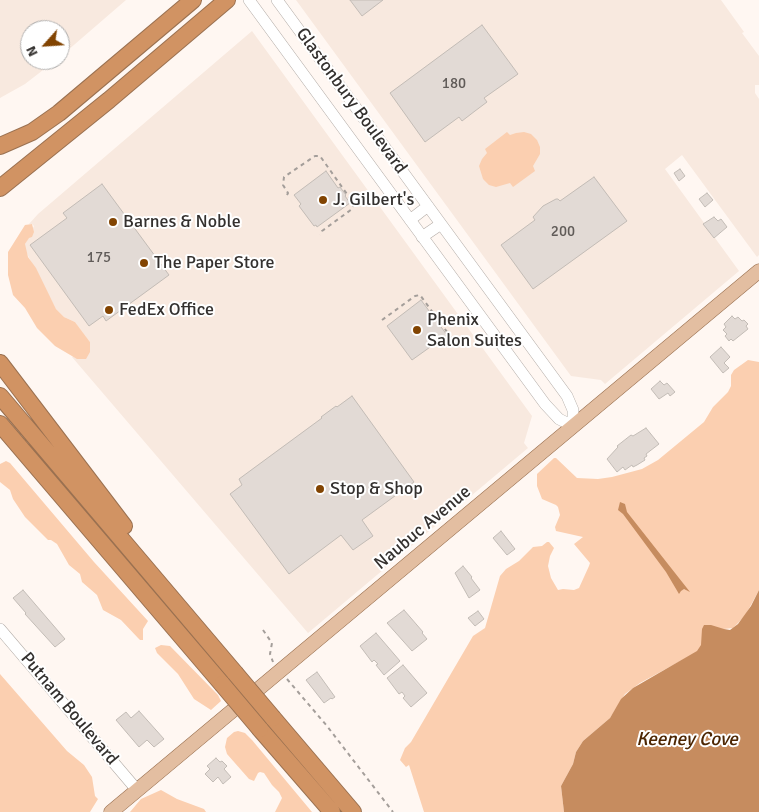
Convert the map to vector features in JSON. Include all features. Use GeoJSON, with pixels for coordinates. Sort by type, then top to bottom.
{"type":"FeatureCollection","features":[{"type":"Feature","properties":{"kind":"highway"},"geometry":{"type":"LineString","coordinates":[[0,146],[32,132],[59,113],[193,0]]}},
{"type":"Feature","properties":{"kind":"highway"},"geometry":{"type":"LineString","coordinates":[[0,188],[227,0]]}},
{"type":"Feature","properties":{"kind":"highway"},"geometry":{"type":"LineString","coordinates":[[0,363],[131,536],[141,552],[149,571]]}},
{"type":"Feature","properties":{"kind":"highway"},"geometry":{"type":"LineString","coordinates":[[0,396],[353,812]]}},
{"type":"Feature","properties":{"kind":"highway"},"geometry":{"type":"LineString","coordinates":[[2,427],[332,812]]}},
{"type":"Feature","properties":{"kind":"main road","name":"Naubuc Avenue"},"geometry":{"type":"LineString","coordinates":[[111,812],[758,274]]}},
{"type":"Feature","properties":{"kind":"street","name":"Glastonbury Boulevard"},"geometry":{"type":"LineString","coordinates":[[249,0],[549,409],[559,419],[573,426],[573,410],[567,396],[277,0]]}},
{"type":"Feature","properties":{"kind":"street"},"geometry":{"type":"LineString","coordinates":[[410,220],[428,206]]}},
{"type":"Feature","properties":{"kind":"street"},"geometry":{"type":"LineString","coordinates":[[422,237],[441,224]]}},
{"type":"Feature","properties":{"kind":"street","name":"Putnam Boulevard"},"geometry":{"type":"LineString","coordinates":[[0,629],[137,790]]}},
{"type":"Feature","properties":{"kind":"path"},"geometry":{"type":"LineString","coordinates":[[287,195],[288,193],[283,185],[284,177],[314,156],[320,156],[354,204],[352,208],[322,231],[320,235]]}},
{"type":"Feature","properties":{"kind":"path"},"geometry":{"type":"LineString","coordinates":[[382,320],[415,296],[420,295],[450,336],[452,340],[449,344]]}},
{"type":"Feature","properties":{"kind":"path"},"geometry":{"type":"LineString","coordinates":[[263,630],[272,643],[271,658],[393,812]]}},
{"type":"Feature","properties":{"kind":"shaded area"},"geometry":{"type":"Polygon","coordinates":[[[0,0],[126,0],[70,48],[70,20],[20,20],[20,70],[43,70],[25,84],[0,98],[0,0]]]}},
{"type":"Feature","properties":{"kind":"shaded area"},"geometry":{"type":"Polygon","coordinates":[[[296,0],[721,0],[759,56],[759,85],[755,85],[755,93],[759,99],[759,255],[757,257],[682,155],[665,169],[739,271],[605,384],[601,380],[571,376],[296,0]]]}},
{"type":"Feature","properties":{"kind":"shaded area"},"geometry":{"type":"Polygon","coordinates":[[[252,31],[532,416],[524,443],[528,448],[308,633],[72,357],[90,342],[75,322],[64,317],[56,309],[25,250],[25,244],[34,226],[29,224],[38,214],[252,31]]]}},
{"type":"Feature","properties":{"kind":"shaded area"},"geometry":{"type":"Polygon","coordinates":[[[507,132],[510,135],[524,132],[531,134],[537,140],[540,154],[533,166],[535,171],[513,187],[510,183],[496,187],[489,185],[483,179],[479,166],[487,153],[485,149],[507,132]]]}},
{"type":"Feature","properties":{"kind":"shaded area"},"geometry":{"type":"Polygon","coordinates":[[[32,224],[34,232],[25,244],[28,257],[36,268],[56,309],[64,317],[75,322],[90,342],[90,352],[86,359],[77,359],[55,346],[37,328],[25,308],[13,295],[8,275],[8,252],[25,225],[32,224]]]}},
{"type":"Feature","properties":{"kind":"shaded area"},"geometry":{"type":"Polygon","coordinates":[[[748,360],[759,362],[759,590],[745,616],[733,628],[724,629],[697,652],[640,683],[625,694],[610,718],[583,741],[576,752],[573,764],[561,786],[564,812],[424,812],[409,765],[406,767],[400,760],[405,748],[411,742],[473,636],[485,628],[500,576],[533,547],[542,546],[547,542],[554,548],[548,566],[551,578],[558,590],[574,590],[579,588],[589,566],[590,563],[574,544],[583,537],[556,531],[555,527],[560,515],[558,507],[542,499],[537,486],[537,474],[554,458],[577,478],[598,479],[642,469],[658,460],[704,422],[713,407],[728,392],[731,386],[731,375],[734,370],[748,360]]]}},
{"type":"Feature","properties":{"kind":"shaded area"},"geometry":{"type":"Polygon","coordinates":[[[6,461],[10,463],[94,562],[148,621],[143,629],[143,640],[140,640],[121,620],[103,610],[97,595],[82,582],[80,574],[69,565],[57,544],[48,540],[25,517],[13,499],[10,490],[0,482],[0,464],[6,461]]]}},
{"type":"Feature","properties":{"kind":"shaded area"},"geometry":{"type":"Polygon","coordinates":[[[161,645],[170,646],[218,695],[221,701],[211,710],[194,699],[178,674],[157,653],[155,648],[161,645]]]}},
{"type":"Feature","properties":{"kind":"shaded area"},"geometry":{"type":"Polygon","coordinates":[[[0,674],[67,751],[84,765],[92,777],[95,796],[98,799],[90,812],[0,812],[0,674]]]}},
{"type":"Feature","properties":{"kind":"shaded area"},"geometry":{"type":"Polygon","coordinates":[[[238,731],[245,733],[252,740],[312,812],[275,812],[282,798],[264,773],[258,773],[254,781],[249,779],[227,754],[225,747],[227,738],[238,731]]]}},
{"type":"Feature","properties":{"kind":"shaded area"},"geometry":{"type":"Polygon","coordinates":[[[161,790],[177,799],[204,809],[206,812],[130,812],[141,799],[161,790]]]}},
{"type":"Feature","properties":{"kind":"water"},"geometry":{"type":"Polygon","coordinates":[[[620,502],[625,504],[627,512],[690,592],[684,589],[679,594],[666,572],[623,514],[618,510],[620,502]]]}},
{"type":"Feature","properties":{"kind":"water","name":"Keeney Cove"},"geometry":{"type":"Polygon","coordinates":[[[759,590],[759,812],[564,812],[561,786],[583,741],[610,718],[621,699],[633,688],[697,651],[701,645],[704,625],[730,630],[738,624],[751,606],[759,590]]]}},
{"type":"Feature","properties":{"kind":"building"},"geometry":{"type":"Polygon","coordinates":[[[350,0],[383,0],[362,16],[350,0]]]}},
{"type":"Feature","properties":{"kind":"building"},"geometry":{"type":"Polygon","coordinates":[[[482,25],[518,74],[484,98],[487,102],[462,121],[459,117],[425,142],[390,93],[482,25]]]}},
{"type":"Feature","properties":{"kind":"building"},"geometry":{"type":"Polygon","coordinates":[[[680,169],[685,176],[679,181],[674,173],[680,169]]]}},
{"type":"Feature","properties":{"kind":"building","name":"J. Gilbert's"},"geometry":{"type":"Polygon","coordinates":[[[326,171],[338,188],[340,187],[346,195],[350,203],[317,227],[316,225],[314,226],[299,206],[301,204],[294,195],[326,171]]]}},
{"type":"Feature","properties":{"kind":"building"},"geometry":{"type":"Polygon","coordinates":[[[594,177],[627,221],[533,289],[501,245],[535,220],[533,217],[543,206],[556,199],[560,201],[594,177]]]}},
{"type":"Feature","properties":{"kind":"building"},"geometry":{"type":"Polygon","coordinates":[[[102,184],[169,275],[106,321],[103,316],[89,326],[30,245],[67,218],[63,213],[102,184]]]}},
{"type":"Feature","properties":{"kind":"building"},"geometry":{"type":"Polygon","coordinates":[[[707,193],[713,200],[705,207],[699,199],[707,193]]]}},
{"type":"Feature","properties":{"kind":"building"},"geometry":{"type":"Polygon","coordinates":[[[714,217],[718,221],[721,219],[727,227],[714,238],[703,224],[714,217]]]}},
{"type":"Feature","properties":{"kind":"building","name":"Phenix Salon Suites"},"geometry":{"type":"Polygon","coordinates":[[[421,300],[447,335],[412,360],[387,326],[421,300]]]}},
{"type":"Feature","properties":{"kind":"building"},"geometry":{"type":"Polygon","coordinates":[[[732,316],[735,319],[738,317],[742,321],[744,320],[748,324],[746,326],[748,329],[733,341],[731,339],[729,341],[725,336],[727,334],[723,330],[726,327],[724,324],[732,316]]]}},
{"type":"Feature","properties":{"kind":"building"},"geometry":{"type":"Polygon","coordinates":[[[721,347],[730,357],[724,363],[729,368],[723,373],[710,357],[721,347]]]}},
{"type":"Feature","properties":{"kind":"building"},"geometry":{"type":"Polygon","coordinates":[[[660,381],[664,385],[667,383],[675,392],[670,396],[668,393],[659,399],[651,389],[660,381]]]}},
{"type":"Feature","properties":{"kind":"building","name":"Stop & Shop"},"geometry":{"type":"Polygon","coordinates":[[[352,396],[414,482],[362,520],[373,536],[353,550],[341,535],[289,574],[230,494],[242,485],[239,479],[352,396]]]}},
{"type":"Feature","properties":{"kind":"building"},"geometry":{"type":"Polygon","coordinates":[[[646,428],[659,444],[646,454],[645,460],[625,470],[623,467],[617,472],[607,459],[617,446],[631,435],[633,436],[646,428]]]}},
{"type":"Feature","properties":{"kind":"building"},"geometry":{"type":"Polygon","coordinates":[[[501,531],[515,549],[507,555],[493,538],[501,531]]]}},
{"type":"Feature","properties":{"kind":"building"},"geometry":{"type":"Polygon","coordinates":[[[463,566],[480,590],[469,598],[455,573],[463,566]]]}},
{"type":"Feature","properties":{"kind":"building"},"geometry":{"type":"Polygon","coordinates":[[[23,590],[65,639],[55,647],[13,598],[23,590]]]}},
{"type":"Feature","properties":{"kind":"building"},"geometry":{"type":"Polygon","coordinates":[[[404,610],[427,639],[412,651],[387,623],[404,610]]]}},
{"type":"Feature","properties":{"kind":"building"},"geometry":{"type":"Polygon","coordinates":[[[478,611],[484,619],[475,626],[468,618],[478,611]]]}},
{"type":"Feature","properties":{"kind":"building"},"geometry":{"type":"Polygon","coordinates":[[[376,633],[400,661],[384,675],[376,665],[378,664],[374,660],[372,662],[360,646],[376,633]]]}},
{"type":"Feature","properties":{"kind":"building"},"geometry":{"type":"Polygon","coordinates":[[[403,665],[427,693],[411,707],[403,698],[405,696],[402,692],[399,694],[387,678],[403,665]]]}},
{"type":"Feature","properties":{"kind":"building"},"geometry":{"type":"Polygon","coordinates":[[[317,672],[335,697],[324,703],[306,680],[317,672]]]}},
{"type":"Feature","properties":{"kind":"building"},"geometry":{"type":"Polygon","coordinates":[[[139,711],[164,739],[154,747],[147,740],[139,747],[116,720],[126,712],[131,718],[139,711]]]}},
{"type":"Feature","properties":{"kind":"building"},"geometry":{"type":"Polygon","coordinates":[[[216,758],[227,766],[224,769],[231,777],[223,784],[218,777],[213,782],[205,774],[210,769],[207,766],[216,758]]]}},
{"type":"Feature","properties":{"kind":"place","name":"J. Gilbert's"},"geometry":{"type":"Point","coordinates":[323,200]}},
{"type":"Feature","properties":{"kind":"place","name":"Barnes & Noble"},"geometry":{"type":"Point","coordinates":[113,222]}},
{"type":"Feature","properties":{"kind":"place","name":"The Paper Store"},"geometry":{"type":"Point","coordinates":[144,263]}},
{"type":"Feature","properties":{"kind":"place","name":"FedEx Office"},"geometry":{"type":"Point","coordinates":[109,310]}},
{"type":"Feature","properties":{"kind":"place","name":"Phenix Salon Suites"},"geometry":{"type":"Point","coordinates":[417,330]}},
{"type":"Feature","properties":{"kind":"place","name":"Stop & Shop"},"geometry":{"type":"Point","coordinates":[320,489]}}]}
